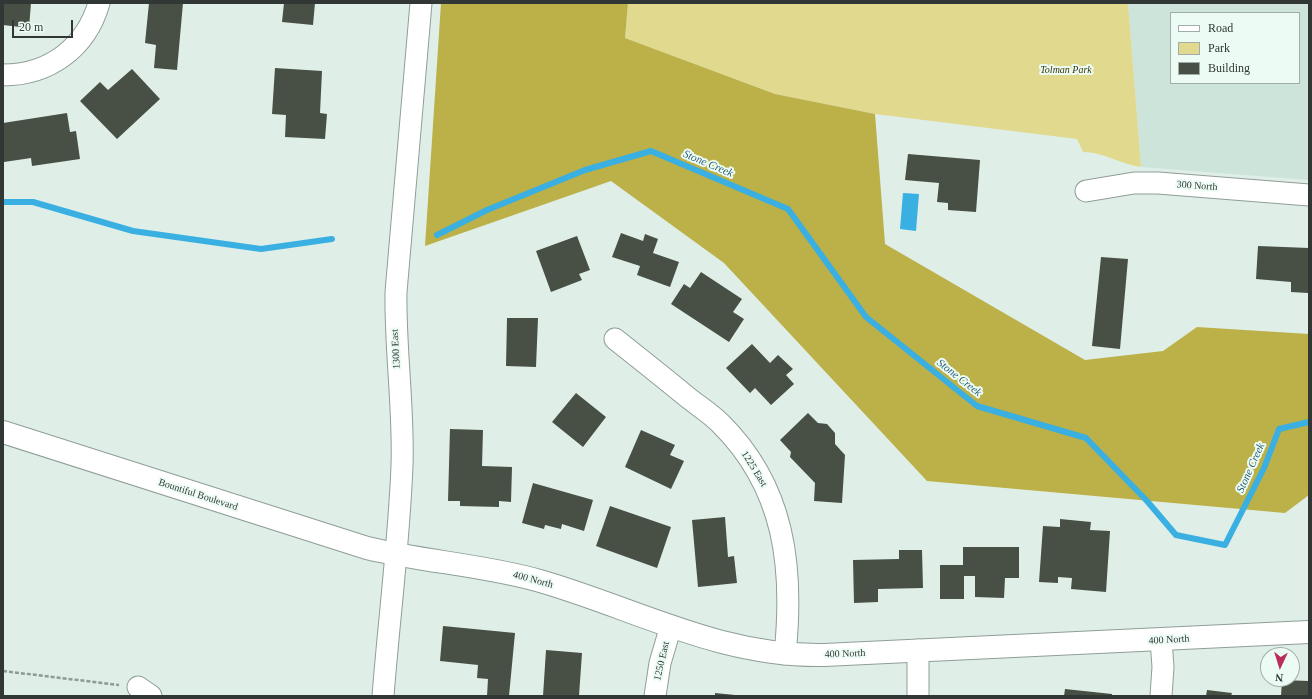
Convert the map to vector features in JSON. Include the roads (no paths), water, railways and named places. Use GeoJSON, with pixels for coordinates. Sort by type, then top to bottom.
{"type":"FeatureCollection","features":[{"type":"Feature","properties":{"kind":"main road","name":"Bountiful Boulevard"},"geometry":{"type":"LineString","coordinates":[[3,432],[244,510],[367,548],[395,555]]}},
{"type":"Feature","properties":{"kind":"main road","name":"400 North"},"geometry":{"type":"LineString","coordinates":[[395,555],[493,570],[534,579],[721,643],[785,654],[824,655],[1309,632]]}},
{"type":"Feature","properties":{"kind":"street"},"geometry":{"type":"LineString","coordinates":[[3,75],[21,74],[38,70],[59,60],[77,44],[85,34],[99,3]]}},
{"type":"Feature","properties":{"kind":"street","name":"1300 East"},"geometry":{"type":"LineString","coordinates":[[383,696],[402,465],[401,408],[395,326],[396,292],[421,3]]}},
{"type":"Feature","properties":{"kind":"street","name":"300 North"},"geometry":{"type":"LineString","coordinates":[[1086,191],[1127,184],[1158,184],[1309,195]]}},
{"type":"Feature","properties":{"kind":"street","name":"1225 East"},"geometry":{"type":"LineString","coordinates":[[615,339],[719,423],[753,464],[766,487],[781,530],[785,552],[789,600],[785,654]]}},
{"type":"Feature","properties":{"kind":"street","name":"1250 East"},"geometry":{"type":"LineString","coordinates":[[655,696],[660,663],[671,626]]}},
{"type":"Feature","properties":{"kind":"street"},"geometry":{"type":"LineString","coordinates":[[1161,640],[1163,668],[1161,696]]}},
{"type":"Feature","properties":{"kind":"street"},"geometry":{"type":"LineString","coordinates":[[918,650],[918,696]]}},
{"type":"Feature","properties":{"kind":"water"},"geometry":{"type":"Polygon","coordinates":[[[903,193],[919,194],[916,231],[900,229],[903,193]]]}},
{"type":"Feature","properties":{"kind":"waterway","name":"Stone Creek"},"geometry":{"type":"LineString","coordinates":[[437,235],[487,210],[585,170],[651,151],[788,209],[866,317],[977,406],[1086,438],[1147,501],[1176,535],[1225,545],[1264,468],[1279,429],[1309,422]]}},
{"type":"Feature","properties":{"kind":"waterway"},"geometry":{"type":"LineString","coordinates":[[3,202],[33,202],[133,231],[261,249],[332,239]]}},
{"type":"Feature","properties":{"kind":"park label","name":"Tolman Park"},"geometry":{"type":"Point","coordinates":[1066,70]}}]}
